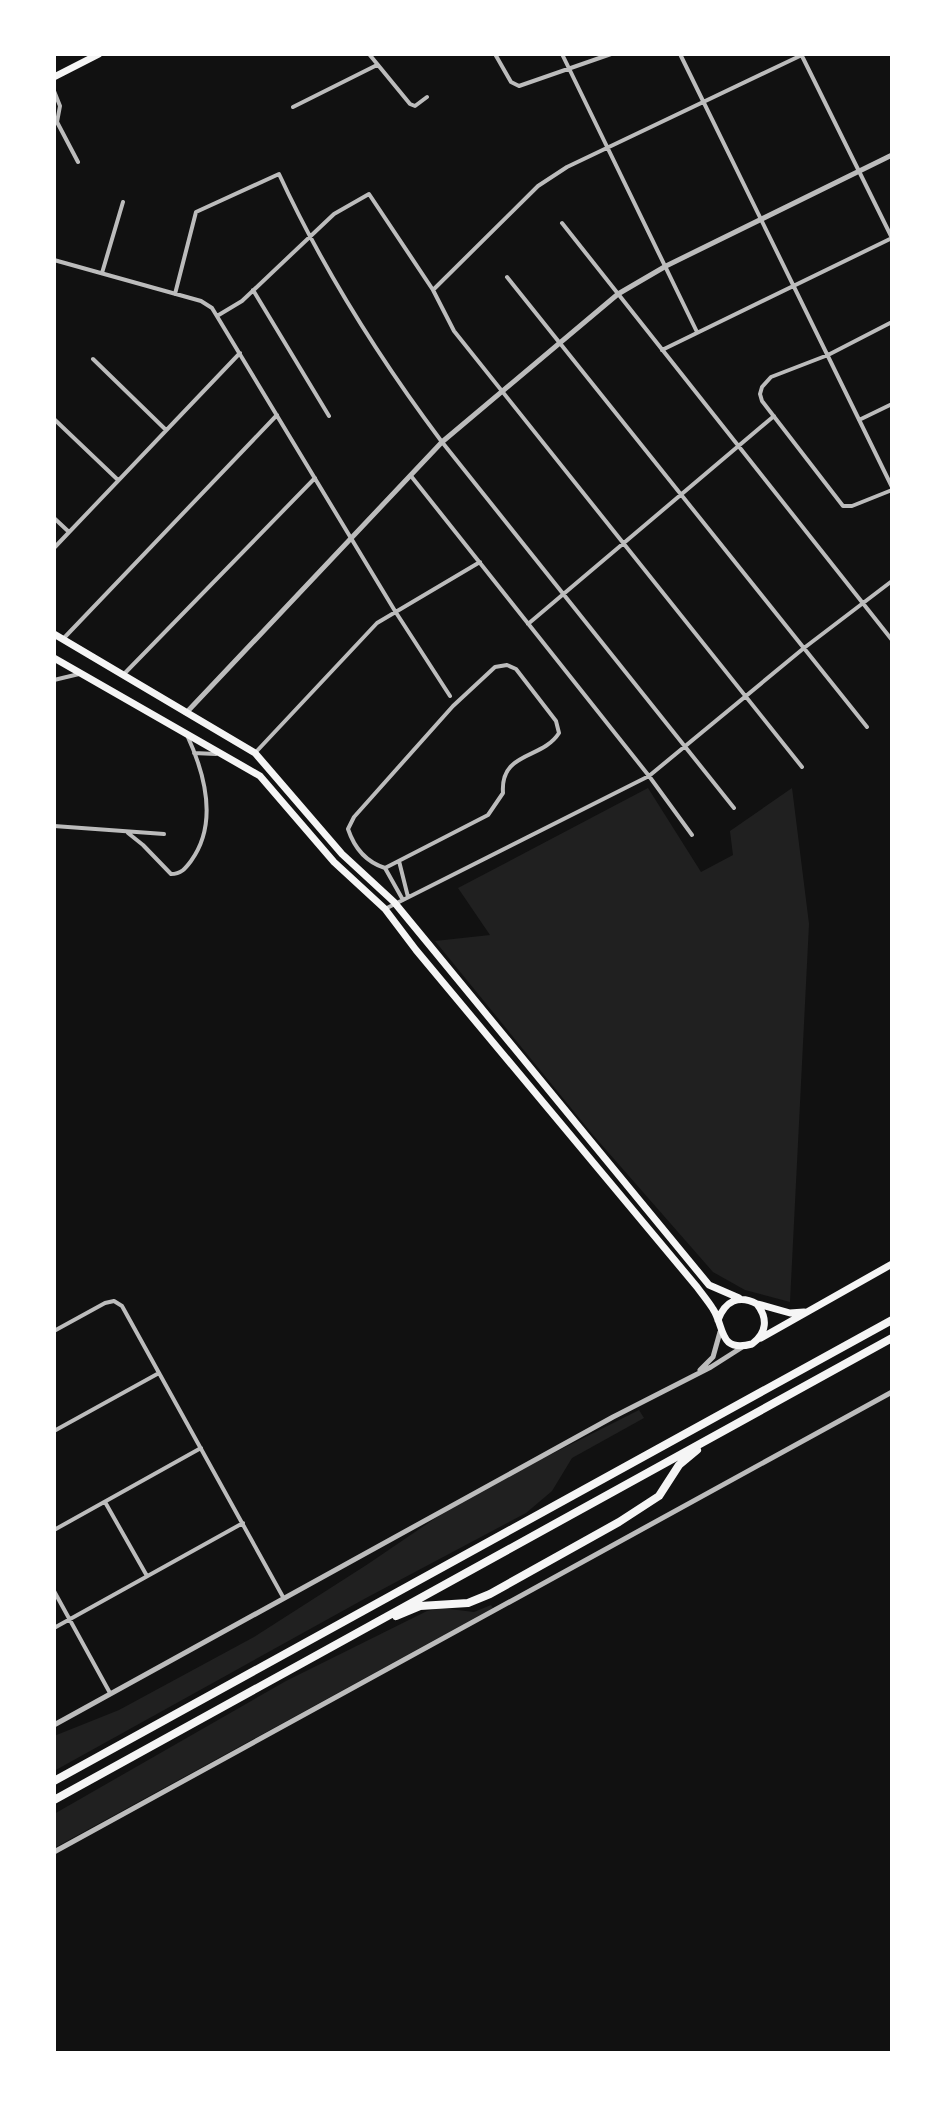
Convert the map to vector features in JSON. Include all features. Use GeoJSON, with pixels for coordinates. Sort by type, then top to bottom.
{"type":"FeatureCollection","features":[{"type":"Feature","properties":{"kind":"highway"},"geometry":{"type":"LineString","coordinates":[[54,1781],[892,1320]]}},
{"type":"Feature","properties":{"kind":"highway"},"geometry":{"type":"LineString","coordinates":[[54,1802],[892,1338]]}},
{"type":"Feature","properties":{"kind":"highway"},"geometry":{"type":"LineString","coordinates":[[355,1633],[420,1606],[468,1603],[490,1594],[619,1522],[659,1496],[679,1465],[714,1436]]}},
{"type":"Feature","properties":{"kind":"main road"},"geometry":{"type":"LineString","coordinates":[[54,77],[99,54]]}},
{"type":"Feature","properties":{"kind":"main road"},"geometry":{"type":"LineString","coordinates":[[54,634],[255,753],[342,854],[402,900],[704,1279],[724,1293],[757,1304],[790,1313],[807,1312]]}},
{"type":"Feature","properties":{"kind":"main road"},"geometry":{"type":"LineString","coordinates":[[54,658],[260,776],[334,862],[385,909],[697,1287],[714,1310],[720,1332],[726,1340],[744,1346],[892,1264]]}},
{"type":"Feature","properties":{"kind":"main road"},"geometry":{"type":"LineString","coordinates":[[171,725],[172,715],[178,708]]}},
{"type":"Feature","properties":{"kind":"main road"},"geometry":{"type":"LineString","coordinates":[[184,732],[190,726],[190,714]]}},
{"type":"Feature","properties":{"kind":"main road"},"geometry":{"type":"LineString","coordinates":[[226,755],[242,759],[255,753]]}},
{"type":"Feature","properties":{"kind":"main road"},"geometry":{"type":"LineString","coordinates":[[718,1320],[722,1309],[730,1301],[742,1299]]}},
{"type":"Feature","properties":{"kind":"main road"},"geometry":{"type":"LineString","coordinates":[[757,1304],[766,1321],[759,1339]]}},
{"type":"Feature","properties":{"kind":"street"},"geometry":{"type":"LineString","coordinates":[[369,54],[415,106],[427,97]]}},
{"type":"Feature","properties":{"kind":"street"},"geometry":{"type":"LineString","coordinates":[[562,54],[697,332]]}},
{"type":"Feature","properties":{"kind":"street"},"geometry":{"type":"LineString","coordinates":[[497,55],[515,86],[611,54]]}},
{"type":"Feature","properties":{"kind":"street"},"geometry":{"type":"LineString","coordinates":[[680,54],[828,355],[892,489],[847,507],[839,503],[762,401],[760,394],[771,377],[828,355],[892,322]]}},
{"type":"Feature","properties":{"kind":"street"},"geometry":{"type":"LineString","coordinates":[[433,290],[538,186],[567,167],[802,54],[892,238],[662,350]]}},
{"type":"Feature","properties":{"kind":"street"},"geometry":{"type":"LineString","coordinates":[[293,107],[377,65]]}},
{"type":"Feature","properties":{"kind":"street"},"geometry":{"type":"LineString","coordinates":[[54,91],[60,106],[57,122],[78,162]]}},
{"type":"Feature","properties":{"kind":"street"},"geometry":{"type":"LineString","coordinates":[[190,714],[442,442],[618,294],[666,266],[892,155]]}},
{"type":"Feature","properties":{"kind":"street"},"geometry":{"type":"LineString","coordinates":[[175,294],[196,212],[279,174],[309,238],[397,381],[442,442],[734,808]]}},
{"type":"Feature","properties":{"kind":"street"},"geometry":{"type":"LineString","coordinates":[[217,316],[253,290],[334,214],[369,194],[433,290],[454,331],[802,767]]}},
{"type":"Feature","properties":{"kind":"street"},"geometry":{"type":"LineString","coordinates":[[102,274],[123,202]]}},
{"type":"Feature","properties":{"kind":"street"},"geometry":{"type":"LineString","coordinates":[[562,223],[892,640]]}},
{"type":"Feature","properties":{"kind":"street"},"geometry":{"type":"LineString","coordinates":[[54,260],[201,301],[212,308],[395,611],[450,696]]}},
{"type":"Feature","properties":{"kind":"street"},"geometry":{"type":"LineString","coordinates":[[507,277],[867,727]]}},
{"type":"Feature","properties":{"kind":"street"},"geometry":{"type":"LineString","coordinates":[[253,290],[329,416]]}},
{"type":"Feature","properties":{"kind":"street"},"geometry":{"type":"LineString","coordinates":[[54,548],[240,353]]}},
{"type":"Feature","properties":{"kind":"street"},"geometry":{"type":"LineString","coordinates":[[93,359],[166,430]]}},
{"type":"Feature","properties":{"kind":"street"},"geometry":{"type":"LineString","coordinates":[[859,420],[892,404]]}},
{"type":"Feature","properties":{"kind":"street"},"geometry":{"type":"LineString","coordinates":[[62,640],[277,415]]}},
{"type":"Feature","properties":{"kind":"street"},"geometry":{"type":"LineString","coordinates":[[528,624],[774,416]]}},
{"type":"Feature","properties":{"kind":"street"},"geometry":{"type":"LineString","coordinates":[[54,419],[118,480]]}},
{"type":"Feature","properties":{"kind":"street"},"geometry":{"type":"LineString","coordinates":[[411,476],[649,776],[692,835]]}},
{"type":"Feature","properties":{"kind":"street"},"geometry":{"type":"LineString","coordinates":[[122,676],[315,478]]}},
{"type":"Feature","properties":{"kind":"street"},"geometry":{"type":"LineString","coordinates":[[54,518],[69,532]]}},
{"type":"Feature","properties":{"kind":"street"},"geometry":{"type":"LineString","coordinates":[[255,753],[377,623],[480,562]]}},
{"type":"Feature","properties":{"kind":"street"},"geometry":{"type":"LineString","coordinates":[[385,909],[649,776],[804,648],[892,581]]}},
{"type":"Feature","properties":{"kind":"street"},"geometry":{"type":"LineString","coordinates":[[507,665],[516,669],[556,721],[559,733],[553,743],[510,766],[502,779],[503,793],[488,815],[399,861],[385,868],[371,864],[351,840],[348,829],[354,817],[453,706],[495,667],[507,665]]}},
{"type":"Feature","properties":{"kind":"street"},"geometry":{"type":"LineString","coordinates":[[54,680],[84,673]]}},
{"type":"Feature","properties":{"kind":"street"},"geometry":{"type":"LineString","coordinates":[[128,833],[167,872],[176,874],[184,870],[196,853],[205,834],[206,799],[194,753],[184,732]]}},
{"type":"Feature","properties":{"kind":"street"},"geometry":{"type":"LineString","coordinates":[[194,753],[226,755]]}},
{"type":"Feature","properties":{"kind":"street"},"geometry":{"type":"LineString","coordinates":[[54,826],[164,834]]}},
{"type":"Feature","properties":{"kind":"street"},"geometry":{"type":"LineString","coordinates":[[399,861],[402,900]]}},
{"type":"Feature","properties":{"kind":"street"},"geometry":{"type":"LineString","coordinates":[[385,868],[402,900]]}},
{"type":"Feature","properties":{"kind":"street"},"geometry":{"type":"LineString","coordinates":[[54,1331],[105,1303],[114,1301],[122,1306],[283,1597]]}},
{"type":"Feature","properties":{"kind":"street"},"geometry":{"type":"LineString","coordinates":[[697,1373],[713,1357],[720,1332]]}},
{"type":"Feature","properties":{"kind":"street"},"geometry":{"type":"LineString","coordinates":[[54,1725],[744,1346]]}},
{"type":"Feature","properties":{"kind":"street"},"geometry":{"type":"LineString","coordinates":[[54,1431],[159,1373]]}},
{"type":"Feature","properties":{"kind":"street"},"geometry":{"type":"LineString","coordinates":[[54,1852],[892,1392]]}},
{"type":"Feature","properties":{"kind":"street"},"geometry":{"type":"LineString","coordinates":[[54,1530],[201,1448]]}},
{"type":"Feature","properties":{"kind":"street"},"geometry":{"type":"LineString","coordinates":[[105,1502],[147,1576]]}},
{"type":"Feature","properties":{"kind":"street"},"geometry":{"type":"LineString","coordinates":[[54,1628],[243,1523]]}},
{"type":"Feature","properties":{"kind":"street"},"geometry":{"type":"LineString","coordinates":[[54,1591],[110,1693]]}},
{"type":"Feature","properties":{"kind":"shaded area"},"geometry":{"type":"Polygon","coordinates":[[[648,788],[701,872],[733,855],[730,831],[792,788],[809,924],[790,1302],[745,1290],[713,1272],[593,1135],[435,941],[490,935],[458,888],[648,788]]]}},
{"type":"Feature","properties":{"kind":"shaded area"},"geometry":{"type":"Polygon","coordinates":[[[639,1410],[644,1418],[572,1458],[552,1491],[526,1513],[54,1771],[54,1736],[119,1710],[254,1637],[468,1496],[639,1410]]]}},
{"type":"Feature","properties":{"kind":"shaded area"},"geometry":{"type":"Polygon","coordinates":[[[491,1605],[493,1608],[54,1848],[54,1814],[286,1681],[427,1611],[441,1608],[474,1612],[491,1605]]]}}]}
